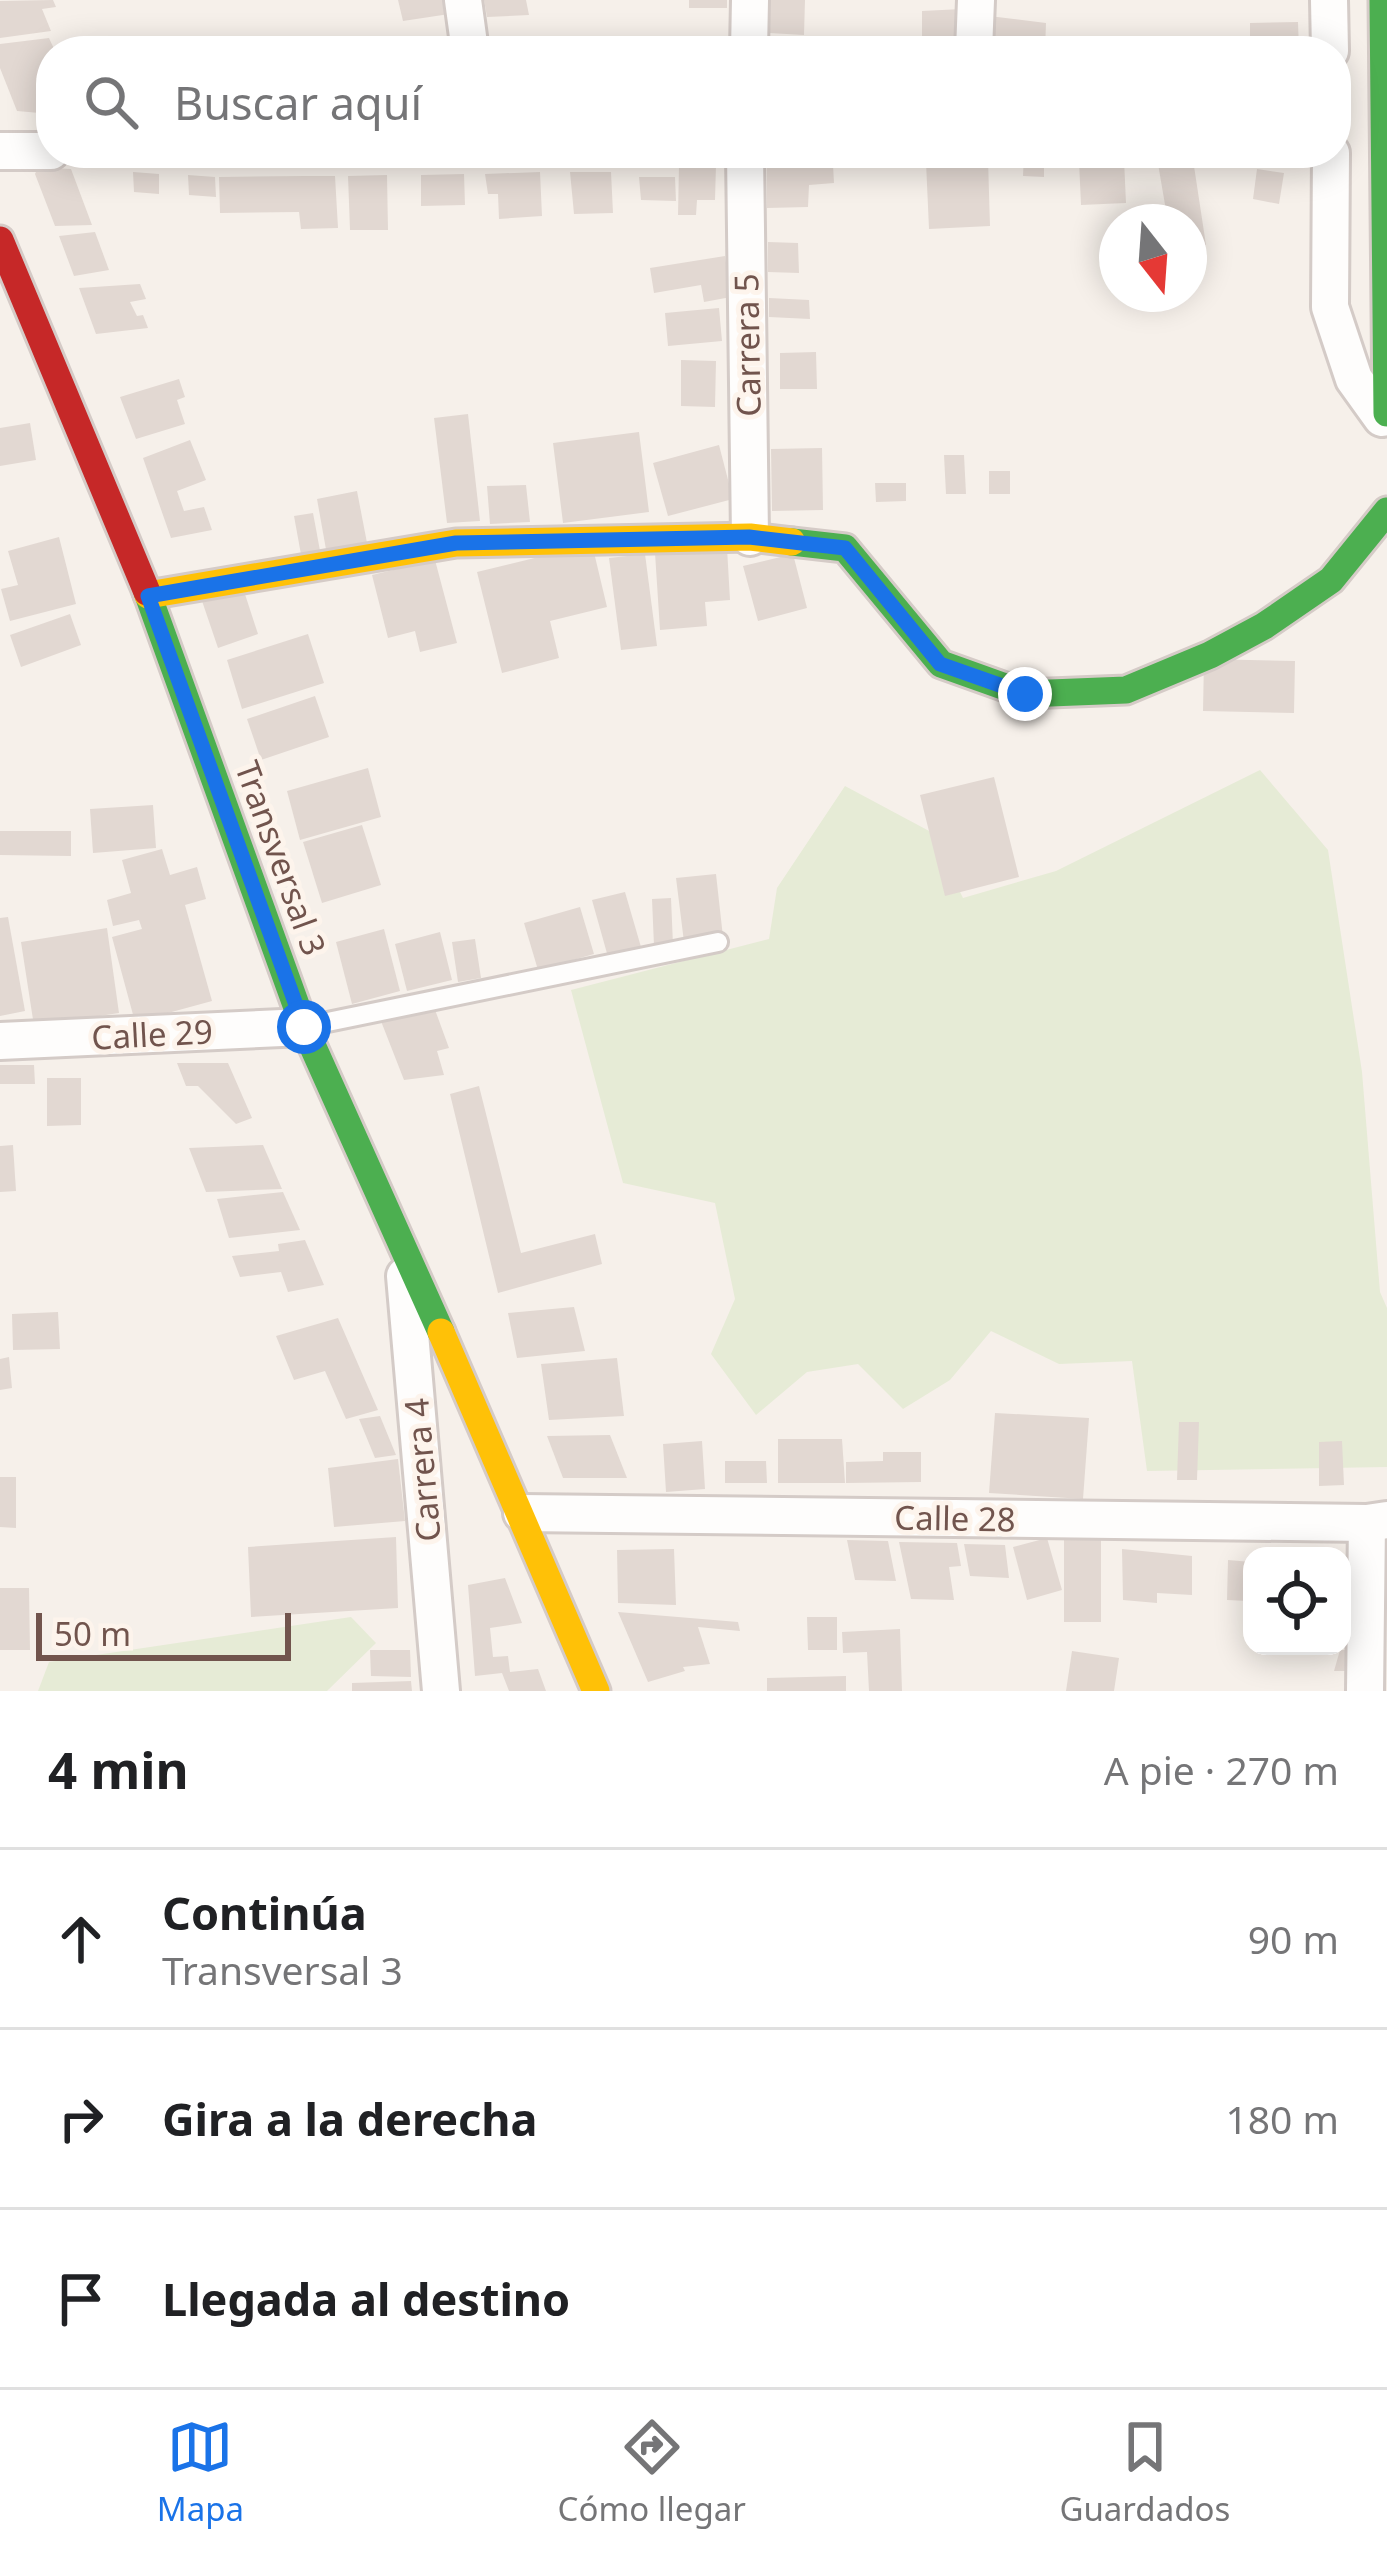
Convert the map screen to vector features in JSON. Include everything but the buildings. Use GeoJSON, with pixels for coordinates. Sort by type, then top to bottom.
{"type":"FeatureCollection","features":[{"type":"Feature","properties":{"kind":"main road"},"geometry":{"type":"LineString","coordinates":[[1383,0],[1387,413]]}},
{"type":"Feature","properties":{"kind":"main road","name":"Transversal 3"},"geometry":{"type":"LineString","coordinates":[[0,240],[148,596],[304,1027],[596,1691]]}},
{"type":"Feature","properties":{"kind":"main road"},"geometry":{"type":"LineString","coordinates":[[148,596],[456,543],[749,537],[845,548],[940,664],[1025,694],[1126,690],[1264,626],[1330,580],[1387,511]]}},
{"type":"Feature","properties":{"kind":"street"},"geometry":{"type":"LineString","coordinates":[[464,0],[468,36]]}},
{"type":"Feature","properties":{"kind":"street"},"geometry":{"type":"LineString","coordinates":[[749,36],[750,0]]}},
{"type":"Feature","properties":{"kind":"street"},"geometry":{"type":"LineString","coordinates":[[975,36],[976,0]]}},
{"type":"Feature","properties":{"kind":"street"},"geometry":{"type":"LineString","coordinates":[[1329,0],[1330,36]]}},
{"type":"Feature","properties":{"kind":"street"},"geometry":{"type":"LineString","coordinates":[[0,152],[36,151]]}},
{"type":"Feature","properties":{"kind":"street","name":"Carrera 5"},"geometry":{"type":"LineString","coordinates":[[745,168],[749,537]]}},
{"type":"Feature","properties":{"kind":"street"},"geometry":{"type":"LineString","coordinates":[[1331,168],[1330,307],[1354,379],[1387,425]]}},
{"type":"Feature","properties":{"kind":"street","name":"Calle 29"},"geometry":{"type":"LineString","coordinates":[[0,1042],[304,1027]]}},
{"type":"Feature","properties":{"kind":"street","name":"Carrera 4"},"geometry":{"type":"LineString","coordinates":[[402,1250],[441,1691]]}},
{"type":"Feature","properties":{"kind":"street","name":"Calle 28"},"geometry":{"type":"LineString","coordinates":[[522,1514],[1377,1521]]}},
{"type":"Feature","properties":{"kind":"street"},"geometry":{"type":"LineString","coordinates":[[1364,1691],[1377,1521]]}},
{"type":"Feature","properties":{"kind":"lane"},"geometry":{"type":"LineString","coordinates":[[304,1027],[718,942]]}},
{"type":"Feature","properties":{"kind":"green space"},"geometry":{"type":"Polygon","coordinates":[[[1260,770],[1328,850],[1362,1072],[1380,1292],[1387,1308],[1387,1467],[1147,1471],[1132,1361],[1059,1364],[991,1331],[950,1380],[903,1409],[858,1364],[807,1372],[756,1415],[711,1354],[735,1299],[715,1203],[623,1183],[571,990],[769,939],[777,888],[845,786],[931,832],[963,898],[1056,871],[1260,770]]]}},
{"type":"Feature","properties":{"kind":"green space"},"geometry":{"type":"Polygon","coordinates":[[[351,1617],[376,1643],[327,1691],[38,1691],[49,1662],[351,1617]]]}},
{"type":"Feature","properties":{"kind":"traffic: fast"},"geometry":{"type":"LineString","coordinates":[[1383,0],[1387,413]]}},
{"type":"Feature","properties":{"kind":"traffic: fast"},"geometry":{"type":"LineString","coordinates":[[792,542],[845,548],[941,664],[1025,694],[1126,690],[1264,626],[1331,580],[1387,511]]}},
{"type":"Feature","properties":{"kind":"traffic: fast"},"geometry":{"type":"LineString","coordinates":[[147,592],[304,1027],[441,1332]]}},
{"type":"Feature","properties":{"kind":"traffic: slow"},"geometry":{"type":"LineString","coordinates":[[148,595],[456,543],[750,537],[792,542]]}},
{"type":"Feature","properties":{"kind":"traffic: slow"},"geometry":{"type":"LineString","coordinates":[[441,1332],[596,1691]]}},
{"type":"Feature","properties":{"kind":"traffic: jam"},"geometry":{"type":"LineString","coordinates":[[0,240],[147,592]]}},
{"type":"Feature","properties":{"kind":"route"},"geometry":{"type":"LineString","coordinates":[[304,1027],[148,596],[456,543],[749,537],[845,548],[940,664],[1025,694]]}}]}
